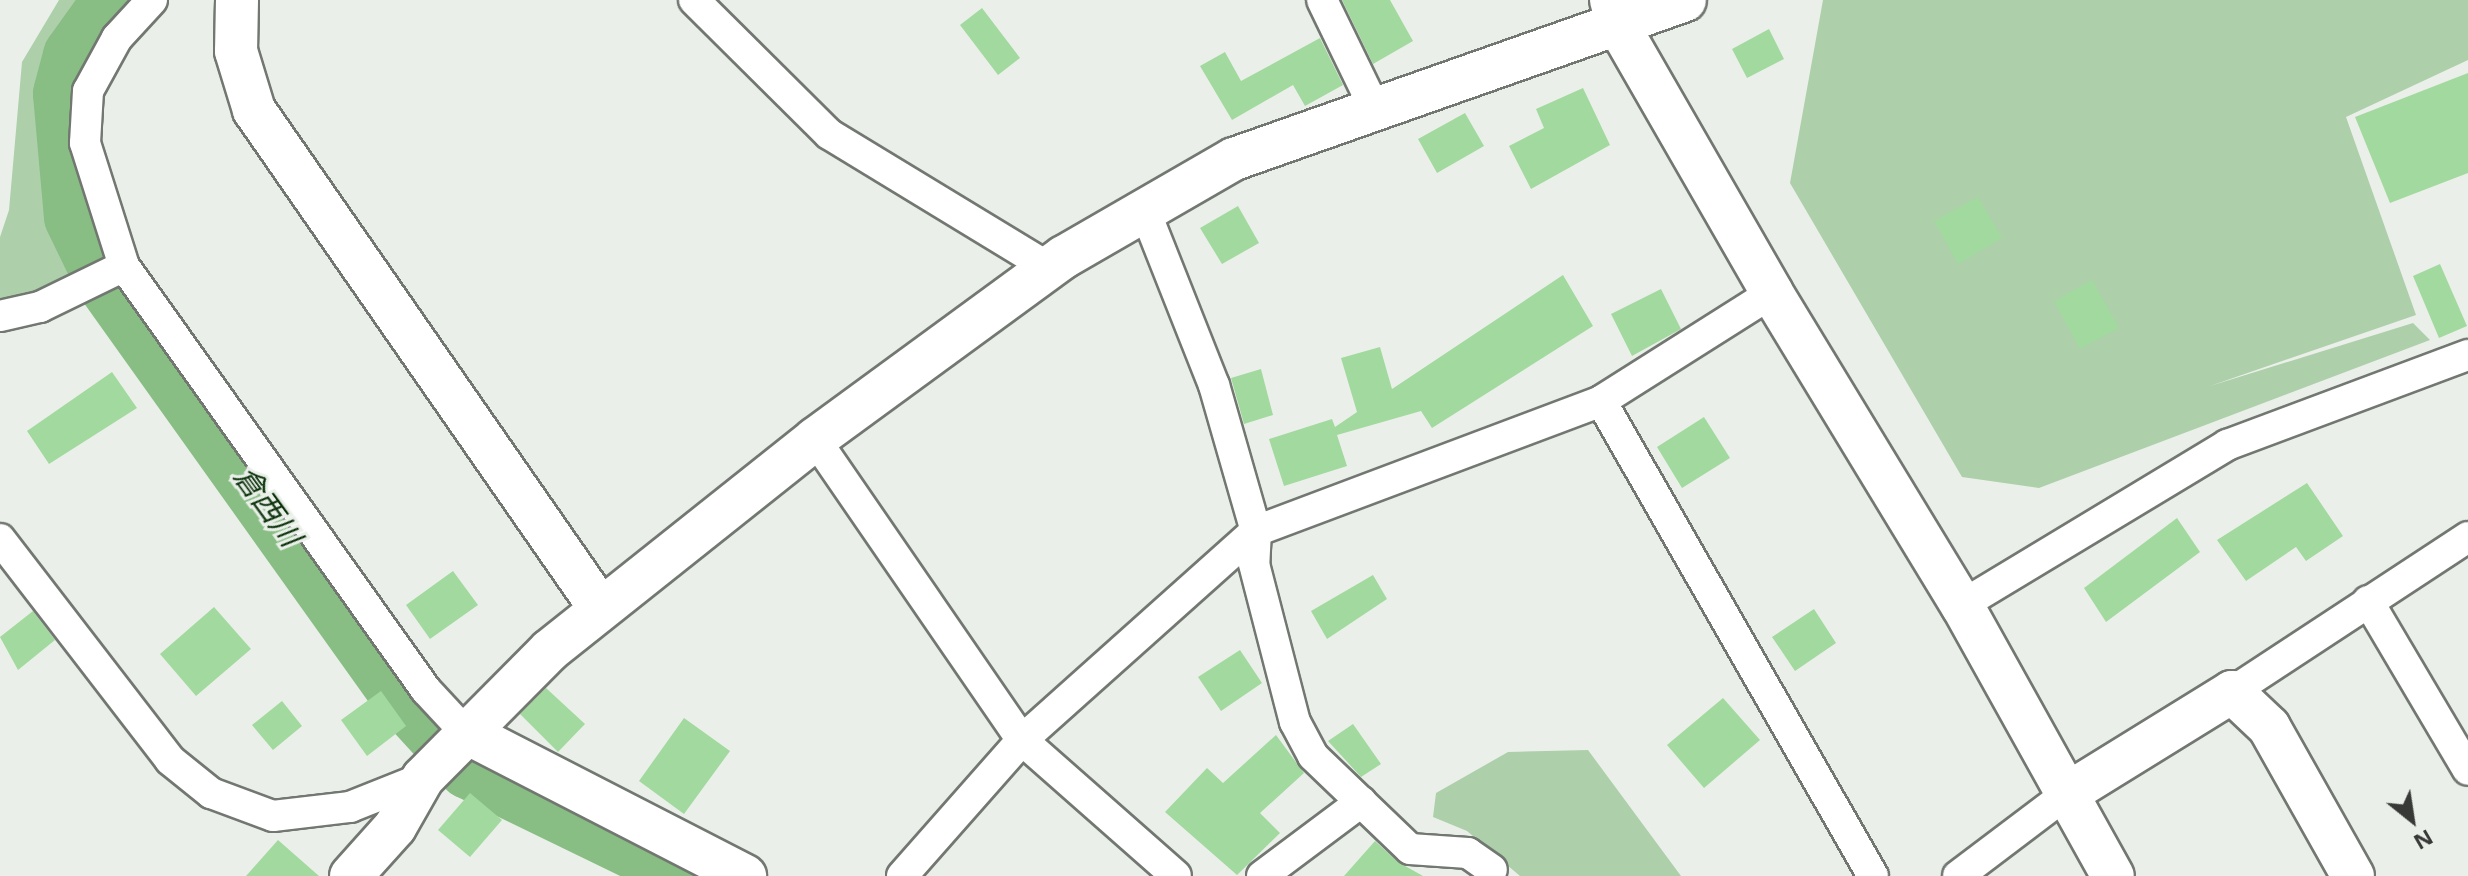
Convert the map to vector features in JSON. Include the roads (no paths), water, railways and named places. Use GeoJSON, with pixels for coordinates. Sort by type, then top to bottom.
{"type":"FeatureCollection","features":[{"type":"Feature","properties":{"kind":"street"},"geometry":{"type":"LineString","coordinates":[[152,0],[117,38],[88,91],[85,143],[124,266],[426,690],[465,732],[745,876]]}},
{"type":"Feature","properties":{"kind":"street"},"geometry":{"type":"LineString","coordinates":[[237,0],[236,51],[254,110],[600,608]]}},
{"type":"Feature","properties":{"kind":"street"},"geometry":{"type":"LineString","coordinates":[[694,0],[829,134],[1049,268]]}},
{"type":"Feature","properties":{"kind":"street"},"geometry":{"type":"LineString","coordinates":[[1322,0],[1376,111]]}},
{"type":"Feature","properties":{"kind":"street"},"geometry":{"type":"LineString","coordinates":[[370,869],[423,778],[465,732],[600,608],[815,439],[1049,268],[1234,159],[1376,111],[1614,12],[1685,0]]}},
{"type":"Feature","properties":{"kind":"street"},"geometry":{"type":"LineString","coordinates":[[1614,12],[1772,293],[1962,605],[2065,795],[2113,876]]}},
{"type":"Feature","properties":{"kind":"street"},"geometry":{"type":"LineString","coordinates":[[1145,211],[1214,385],[1256,531],[1254,564],[1295,722],[1313,756],[1410,849],[1468,853],[1492,870]]}},
{"type":"Feature","properties":{"kind":"street"},"geometry":{"type":"LineString","coordinates":[[1,317],[124,266]]}},
{"type":"Feature","properties":{"kind":"street"},"geometry":{"type":"LineString","coordinates":[[902,876],[1022,740],[1256,531],[1601,401],[1772,293]]}},
{"type":"Feature","properties":{"kind":"street"},"geometry":{"type":"LineString","coordinates":[[1962,605],[2227,445],[2468,355]]}},
{"type":"Feature","properties":{"kind":"street"},"geometry":{"type":"LineString","coordinates":[[1601,401],[1873,876]]}},
{"type":"Feature","properties":{"kind":"street"},"geometry":{"type":"LineString","coordinates":[[815,439],[1022,740],[1176,876]]}},
{"type":"Feature","properties":{"kind":"street"},"geometry":{"type":"LineString","coordinates":[[1958,876],[2065,795],[2232,692],[2468,537]]}},
{"type":"Feature","properties":{"kind":"street"},"geometry":{"type":"LineString","coordinates":[[0,539],[170,760],[211,793],[273,816],[350,807],[423,778]]}},
{"type":"Feature","properties":{"kind":"street"},"geometry":{"type":"LineString","coordinates":[[2368,601],[2468,770]]}},
{"type":"Feature","properties":{"kind":"street"},"geometry":{"type":"LineString","coordinates":[[2232,692],[2269,727],[2353,876]]}},
{"type":"Feature","properties":{"kind":"street"},"geometry":{"type":"LineString","coordinates":[[1262,876],[1361,802]]}},
{"type":"Feature","properties":{"kind":"waterway","name":"倉西川"},"geometry":{"type":"LineString","coordinates":[[115,0],[75,56],[65,94],[76,217],[106,279],[403,695],[469,767],[693,876]]}}]}
